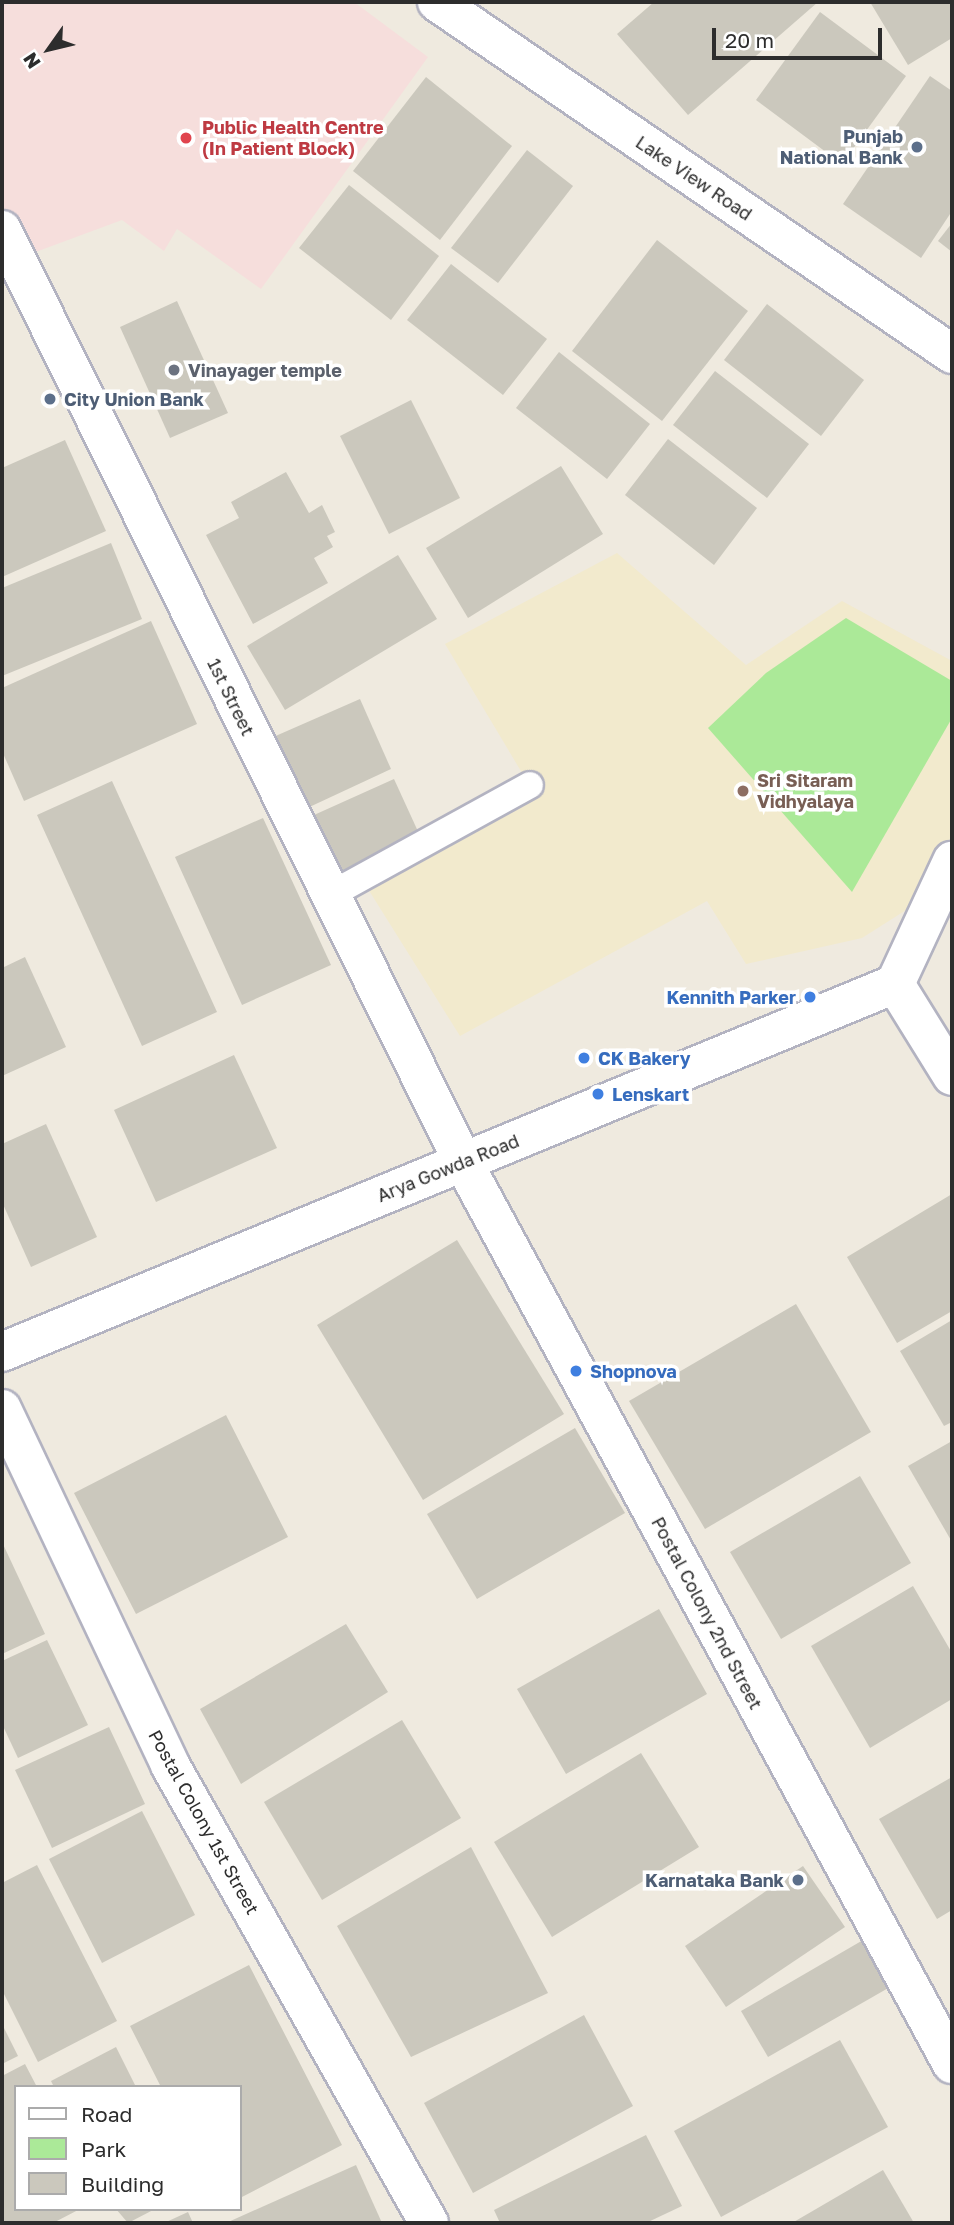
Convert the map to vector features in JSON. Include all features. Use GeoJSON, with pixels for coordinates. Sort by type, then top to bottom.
{"type":"FeatureCollection","features":[{"type":"Feature","properties":{"kind":"street","name":"Lake View Road"},"geometry":{"type":"LineString","coordinates":[[437,2],[952,354]]}},
{"type":"Feature","properties":{"kind":"street","name":"1st Street"},"geometry":{"type":"LineString","coordinates":[[2,230],[463,1162]]}},
{"type":"Feature","properties":{"kind":"street"},"geometry":{"type":"LineString","coordinates":[[952,861],[895,984],[952,1076]]}},
{"type":"Feature","properties":{"kind":"street","name":"Arya Gowda Road"},"geometry":{"type":"LineString","coordinates":[[2,1352],[895,984]]}},
{"type":"Feature","properties":{"kind":"street","name":"Postal Colony 2nd Street"},"geometry":{"type":"LineString","coordinates":[[463,1162],[952,2064]]}},
{"type":"Feature","properties":{"kind":"street","name":"Postal Colony 1st Street"},"geometry":{"type":"LineString","coordinates":[[2,1409],[170,1765],[429,2223]]}},
{"type":"Feature","properties":{"kind":"lane"},"geometry":{"type":"LineString","coordinates":[[330,895],[530,785]]}},
{"type":"Feature","properties":{"kind":"shaded area","name":"Public Health Centre (In Patient Block)"},"geometry":{"type":"Polygon","coordinates":[[[2,2],[354,2],[428,57],[261,289],[177,229],[164,251],[122,220],[14,260],[2,228],[2,2]]]}},
{"type":"Feature","properties":{"kind":"shaded area","name":"Sri Sitaram Vidhyalaya"},"geometry":{"type":"Polygon","coordinates":[[[617,553],[746,665],[842,601],[952,661],[952,834],[925,898],[862,938],[746,964],[707,901],[460,1036],[368,889],[537,798],[445,644],[617,553]]]}},
{"type":"Feature","properties":{"kind":"green space"},"geometry":{"type":"Polygon","coordinates":[[[846,618],[952,681],[952,718],[852,892],[708,728],[766,673],[846,618]]]}},
{"type":"Feature","properties":{"kind":"building"},"geometry":{"type":"Polygon","coordinates":[[[654,2],[818,2],[688,115],[617,34],[654,2]]]}},
{"type":"Feature","properties":{"kind":"building"},"geometry":{"type":"Polygon","coordinates":[[[870,2],[952,2],[952,38],[908,65],[870,2]]]}},
{"type":"Feature","properties":{"kind":"building"},"geometry":{"type":"Polygon","coordinates":[[[820,12],[906,76],[842,164],[756,100],[820,12]]]}},
{"type":"Feature","properties":{"kind":"building","name":"Punjab National Bank"},"geometry":{"type":"Polygon","coordinates":[[[930,76],[952,91],[952,211],[921,258],[843,204],[930,76]]]}},
{"type":"Feature","properties":{"kind":"building"},"geometry":{"type":"Polygon","coordinates":[[[426,77],[512,146],[440,240],[353,171],[426,77]]]}},
{"type":"Feature","properties":{"kind":"building"},"geometry":{"type":"Polygon","coordinates":[[[527,150],[573,186],[498,283],[451,248],[527,150]]]}},
{"type":"Feature","properties":{"kind":"building"},"geometry":{"type":"Polygon","coordinates":[[[349,185],[439,256],[391,320],[299,248],[349,185]]]}},
{"type":"Feature","properties":{"kind":"building"},"geometry":{"type":"Polygon","coordinates":[[[952,223],[952,252],[938,241],[952,223]]]}},
{"type":"Feature","properties":{"kind":"building"},"geometry":{"type":"Polygon","coordinates":[[[657,240],[748,311],[662,421],[572,351],[657,240]]]}},
{"type":"Feature","properties":{"kind":"building"},"geometry":{"type":"Polygon","coordinates":[[[451,264],[547,339],[503,395],[407,320],[451,264]]]}},
{"type":"Feature","properties":{"kind":"building","name":"Vinayager temple"},"geometry":{"type":"Polygon","coordinates":[[[177,301],[228,413],[170,438],[120,327],[177,301]]]}},
{"type":"Feature","properties":{"kind":"building"},"geometry":{"type":"Polygon","coordinates":[[[767,304],[864,380],[821,436],[724,360],[767,304]]]}},
{"type":"Feature","properties":{"kind":"building"},"geometry":{"type":"Polygon","coordinates":[[[559,352],[650,424],[607,479],[516,408],[559,352]]]}},
{"type":"Feature","properties":{"kind":"building"},"geometry":{"type":"Polygon","coordinates":[[[715,371],[809,444],[767,498],[673,425],[715,371]]]}},
{"type":"Feature","properties":{"kind":"building"},"geometry":{"type":"Polygon","coordinates":[[[411,400],[460,498],[389,534],[340,436],[411,400]]]}},
{"type":"Feature","properties":{"kind":"building"},"geometry":{"type":"Polygon","coordinates":[[[668,439],[757,508],[714,565],[625,495],[668,439]]]}},
{"type":"Feature","properties":{"kind":"building"},"geometry":{"type":"Polygon","coordinates":[[[65,440],[106,531],[2,577],[2,468],[65,440]]]}},
{"type":"Feature","properties":{"kind":"building"},"geometry":{"type":"Polygon","coordinates":[[[561,466],[603,534],[468,618],[426,548],[561,466]]]}},
{"type":"Feature","properties":{"kind":"building"},"geometry":{"type":"Polygon","coordinates":[[[286,472],[309,513],[322,505],[335,532],[327,536],[333,547],[314,558],[328,583],[253,624],[206,535],[239,518],[231,502],[286,472]]]}},
{"type":"Feature","properties":{"kind":"building"},"geometry":{"type":"Polygon","coordinates":[[[111,543],[142,619],[2,676],[2,588],[111,543]]]}},
{"type":"Feature","properties":{"kind":"building"},"geometry":{"type":"Polygon","coordinates":[[[398,555],[437,619],[285,710],[247,646],[398,555]]]}},
{"type":"Feature","properties":{"kind":"building"},"geometry":{"type":"Polygon","coordinates":[[[151,621],[197,724],[24,801],[2,751],[2,688],[151,621]]]}},
{"type":"Feature","properties":{"kind":"building"},"geometry":{"type":"Polygon","coordinates":[[[360,699],[391,769],[303,810],[271,738],[360,699]]]}},
{"type":"Feature","properties":{"kind":"building"},"geometry":{"type":"Polygon","coordinates":[[[394,779],[421,838],[342,874],[314,815],[394,779]]]}},
{"type":"Feature","properties":{"kind":"building"},"geometry":{"type":"Polygon","coordinates":[[[112,781],[217,1012],[142,1046],[37,815],[112,781]]]}},
{"type":"Feature","properties":{"kind":"building"},"geometry":{"type":"Polygon","coordinates":[[[263,818],[331,965],[242,1005],[175,857],[263,818]]]}},
{"type":"Feature","properties":{"kind":"building"},"geometry":{"type":"Polygon","coordinates":[[[25,957],[66,1047],[2,1076],[2,968],[25,957]]]}},
{"type":"Feature","properties":{"kind":"building"},"geometry":{"type":"Polygon","coordinates":[[[234,1055],[277,1148],[156,1202],[114,1110],[234,1055]]]}},
{"type":"Feature","properties":{"kind":"building"},"geometry":{"type":"Polygon","coordinates":[[[46,1124],[97,1237],[31,1267],[2,1202],[2,1144],[46,1124]]]}},
{"type":"Feature","properties":{"kind":"building"},"geometry":{"type":"Polygon","coordinates":[[[952,1194],[952,1311],[897,1343],[847,1257],[952,1194]]]}},
{"type":"Feature","properties":{"kind":"building"},"geometry":{"type":"Polygon","coordinates":[[[457,1240],[564,1414],[423,1500],[317,1325],[457,1240]]]}},
{"type":"Feature","properties":{"kind":"building"},"geometry":{"type":"Polygon","coordinates":[[[796,1304],[871,1432],[705,1529],[629,1401],[796,1304]]]}},
{"type":"Feature","properties":{"kind":"building"},"geometry":{"type":"Polygon","coordinates":[[[952,1320],[952,1422],[944,1426],[900,1351],[952,1320]]]}},
{"type":"Feature","properties":{"kind":"building"},"geometry":{"type":"Polygon","coordinates":[[[226,1415],[288,1537],[136,1614],[74,1493],[226,1415]]]}},
{"type":"Feature","properties":{"kind":"building"},"geometry":{"type":"Polygon","coordinates":[[[575,1428],[625,1513],[477,1599],[427,1514],[575,1428]]]}},
{"type":"Feature","properties":{"kind":"building"},"geometry":{"type":"Polygon","coordinates":[[[952,1441],[952,1542],[908,1466],[952,1441]]]}},
{"type":"Feature","properties":{"kind":"building"},"geometry":{"type":"Polygon","coordinates":[[[860,1476],[911,1563],[781,1639],[730,1552],[860,1476]]]}},
{"type":"Feature","properties":{"kind":"building"},"geometry":{"type":"Polygon","coordinates":[[[2,1542],[45,1634],[2,1654],[2,1542]]]}},
{"type":"Feature","properties":{"kind":"building"},"geometry":{"type":"Polygon","coordinates":[[[913,1586],[952,1653],[952,1699],[870,1748],[811,1646],[913,1586]]]}},
{"type":"Feature","properties":{"kind":"building"},"geometry":{"type":"Polygon","coordinates":[[[659,1609],[707,1694],[566,1774],[517,1689],[659,1609]]]}},
{"type":"Feature","properties":{"kind":"building"},"geometry":{"type":"Polygon","coordinates":[[[346,1624],[388,1692],[241,1784],[200,1709],[346,1624]]]}},
{"type":"Feature","properties":{"kind":"building"},"geometry":{"type":"Polygon","coordinates":[[[47,1640],[88,1725],[18,1758],[2,1724],[2,1661],[47,1640]]]}},
{"type":"Feature","properties":{"kind":"building"},"geometry":{"type":"Polygon","coordinates":[[[402,1720],[461,1818],[322,1900],[264,1802],[402,1720]]]}},
{"type":"Feature","properties":{"kind":"building"},"geometry":{"type":"Polygon","coordinates":[[[109,1727],[145,1804],[52,1848],[15,1770],[109,1727]]]}},
{"type":"Feature","properties":{"kind":"building"},"geometry":{"type":"Polygon","coordinates":[[[641,1753],[699,1847],[552,1937],[494,1842],[641,1753]]]}},
{"type":"Feature","properties":{"kind":"building"},"geometry":{"type":"Polygon","coordinates":[[[952,1777],[952,1910],[937,1919],[879,1819],[952,1777]]]}},
{"type":"Feature","properties":{"kind":"building"},"geometry":{"type":"Polygon","coordinates":[[[142,1811],[195,1915],[102,1963],[49,1859],[142,1811]]]}},
{"type":"Feature","properties":{"kind":"building"},"geometry":{"type":"Polygon","coordinates":[[[471,1847],[548,1993],[411,2057],[337,1926],[471,1847]]]}},
{"type":"Feature","properties":{"kind":"building"},"geometry":{"type":"Polygon","coordinates":[[[37,1865],[117,2021],[38,2062],[2,1990],[2,1883],[37,1865]]]}},
{"type":"Feature","properties":{"kind":"building"},"geometry":{"type":"Polygon","coordinates":[[[803,1866],[845,1927],[726,2007],[685,1946],[803,1866]]]}},
{"type":"Feature","properties":{"kind":"building"},"geometry":{"type":"Polygon","coordinates":[[[870,1936],[897,1983],[768,2057],[741,2011],[870,1936]]]}},
{"type":"Feature","properties":{"kind":"building"},"geometry":{"type":"Polygon","coordinates":[[[249,1965],[342,2145],[242,2197],[242,2085],[160,2085],[130,2026],[249,1965]]]}},
{"type":"Feature","properties":{"kind":"building"},"geometry":{"type":"Polygon","coordinates":[[[584,2015],[633,2106],[473,2193],[424,2103],[584,2015]]]}},
{"type":"Feature","properties":{"kind":"building"},"geometry":{"type":"Polygon","coordinates":[[[2,2024],[18,2056],[2,2064],[2,2024]]]}},
{"type":"Feature","properties":{"kind":"building"},"geometry":{"type":"Polygon","coordinates":[[[840,2040],[888,2127],[721,2217],[674,2131],[840,2040]]]}},
{"type":"Feature","properties":{"kind":"building"},"geometry":{"type":"Polygon","coordinates":[[[116,2047],[135,2085],[53,2085],[51,2081],[116,2047]]]}},
{"type":"Feature","properties":{"kind":"building"},"geometry":{"type":"Polygon","coordinates":[[[25,2064],[36,2085],[14,2085],[14,2211],[76,2211],[53,2223],[2,2223],[2,2076],[25,2064]]]}},
{"type":"Feature","properties":{"kind":"building"},"geometry":{"type":"Polygon","coordinates":[[[646,2135],[682,2206],[646,2223],[500,2223],[494,2210],[646,2135]]]}},
{"type":"Feature","properties":{"kind":"building"},"geometry":{"type":"Polygon","coordinates":[[[356,2165],[382,2223],[226,2223],[356,2165]]]}},
{"type":"Feature","properties":{"kind":"building"},"geometry":{"type":"Polygon","coordinates":[[[883,2170],[914,2223],[792,2223],[883,2170]]]}},
{"type":"Feature","properties":{"kind":"building"},"geometry":{"type":"Polygon","coordinates":[[[118,2211],[151,2211],[128,2223],[118,2211]]]}},
{"type":"Feature","properties":{"kind":"building"},"geometry":{"type":"Polygon","coordinates":[[[188,2212],[193,2223],[164,2223],[188,2212]]]}},
{"type":"Feature","properties":{"kind":"place","name":"Public Health Centre (In Patient Block)"},"geometry":{"type":"Point","coordinates":[186,138]}},
{"type":"Feature","properties":{"kind":"place","name":"Punjab National Bank"},"geometry":{"type":"Point","coordinates":[917,147]}},
{"type":"Feature","properties":{"kind":"place","name":"Vinayager temple"},"geometry":{"type":"Point","coordinates":[174,370]}},
{"type":"Feature","properties":{"kind":"place","name":"City Union Bank"},"geometry":{"type":"Point","coordinates":[50,399]}},
{"type":"Feature","properties":{"kind":"place","name":"Sri Sitaram Vidhyalaya"},"geometry":{"type":"Point","coordinates":[743,791]}},
{"type":"Feature","properties":{"kind":"place","name":"Kennith Parker"},"geometry":{"type":"Point","coordinates":[810,997]}},
{"type":"Feature","properties":{"kind":"place","name":"CK Bakery"},"geometry":{"type":"Point","coordinates":[584,1058]}},
{"type":"Feature","properties":{"kind":"place","name":"Lenskart"},"geometry":{"type":"Point","coordinates":[598,1094]}},
{"type":"Feature","properties":{"kind":"place","name":"Shopnova"},"geometry":{"type":"Point","coordinates":[576,1371]}},
{"type":"Feature","properties":{"kind":"place","name":"Karnataka Bank"},"geometry":{"type":"Point","coordinates":[798,1880]}}]}
